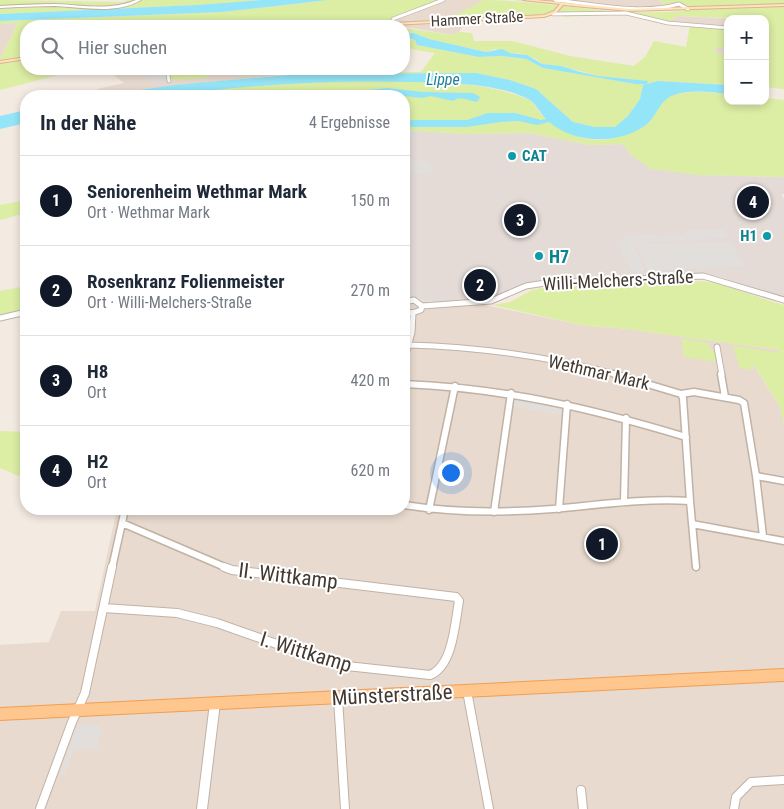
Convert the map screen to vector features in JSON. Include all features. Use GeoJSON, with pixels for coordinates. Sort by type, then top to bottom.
{"type":"FeatureCollection","features":[{"type":"Feature","properties":{"kind":"main road"},"geometry":{"type":"LineString","coordinates":[[525,0],[614,9],[688,9],[784,5]]}},
{"type":"Feature","properties":{"kind":"main road"},"geometry":{"type":"LineString","coordinates":[[553,14],[562,4]]}},
{"type":"Feature","properties":{"kind":"main road","name":"Hammer Straße"},"geometry":{"type":"LineString","coordinates":[[410,23],[553,14]]}},
{"type":"Feature","properties":{"kind":"main road"},"geometry":{"type":"LineString","coordinates":[[0,62],[20,59]]}},
{"type":"Feature","properties":{"kind":"main road","name":"Münsterstraße"},"geometry":{"type":"LineString","coordinates":[[0,714],[784,675]]}},
{"type":"Feature","properties":{"kind":"street"},"geometry":{"type":"LineString","coordinates":[[0,8],[54,5],[119,7],[139,0]]}},
{"type":"Feature","properties":{"kind":"street"},"geometry":{"type":"LineString","coordinates":[[393,20],[398,16],[442,0]]}},
{"type":"Feature","properties":{"kind":"street"},"geometry":{"type":"LineString","coordinates":[[555,0],[641,8],[668,8],[679,4],[688,9]]}},
{"type":"Feature","properties":{"kind":"street"},"geometry":{"type":"LineString","coordinates":[[553,14],[626,13],[668,23],[724,28]]}},
{"type":"Feature","properties":{"kind":"street"},"geometry":{"type":"LineString","coordinates":[[168,75],[169,81]]}},
{"type":"Feature","properties":{"kind":"street","name":"Willi-Melchers-Straße"},"geometry":{"type":"LineString","coordinates":[[410,300],[414,299],[420,302],[422,306],[491,301],[526,286],[545,282],[691,275],[721,280],[784,300]]}},
{"type":"Feature","properties":{"kind":"street"},"geometry":{"type":"LineString","coordinates":[[410,312],[419,311],[422,306]]}},
{"type":"Feature","properties":{"kind":"street"},"geometry":{"type":"LineString","coordinates":[[0,318],[20,313]]}},
{"type":"Feature","properties":{"kind":"street"},"geometry":{"type":"LineString","coordinates":[[410,340],[413,313]]}},
{"type":"Feature","properties":{"kind":"street","name":"Wethmar Mark"},"geometry":{"type":"LineString","coordinates":[[410,345],[450,345],[542,358],[613,373],[681,394],[694,392],[739,400],[744,403],[756,476]]}},
{"type":"Feature","properties":{"kind":"street"},"geometry":{"type":"LineString","coordinates":[[717,347],[725,398]]}},
{"type":"Feature","properties":{"kind":"street"},"geometry":{"type":"LineString","coordinates":[[410,384],[455,386],[511,393],[626,418],[686,437]]}},
{"type":"Feature","properties":{"kind":"street"},"geometry":{"type":"LineString","coordinates":[[429,510],[455,386]]}},
{"type":"Feature","properties":{"kind":"street"},"geometry":{"type":"LineString","coordinates":[[494,512],[511,393]]}},
{"type":"Feature","properties":{"kind":"street"},"geometry":{"type":"LineString","coordinates":[[681,394],[683,398],[696,567]]}},
{"type":"Feature","properties":{"kind":"street"},"geometry":{"type":"LineString","coordinates":[[559,509],[567,404]]}},
{"type":"Feature","properties":{"kind":"street"},"geometry":{"type":"LineString","coordinates":[[624,502],[626,418]]}},
{"type":"Feature","properties":{"kind":"street"},"geometry":{"type":"LineString","coordinates":[[764,536],[756,476],[784,481]]}},
{"type":"Feature","properties":{"kind":"street"},"geometry":{"type":"LineString","coordinates":[[410,506],[429,510],[494,512],[559,509],[677,499],[690,501]]}},
{"type":"Feature","properties":{"kind":"street"},"geometry":{"type":"LineString","coordinates":[[40,809],[85,693],[124,515]]}},
{"type":"Feature","properties":{"kind":"street","name":"II. Wittkamp"},"geometry":{"type":"LineString","coordinates":[[122,523],[232,570],[453,596],[458,599],[458,604]]}},
{"type":"Feature","properties":{"kind":"street"},"geometry":{"type":"LineString","coordinates":[[692,524],[784,541]]}},
{"type":"Feature","properties":{"kind":"street","name":"I. Wittkamp"},"geometry":{"type":"LineString","coordinates":[[104,608],[177,613],[217,623],[305,654],[348,666],[430,675],[438,672],[448,656],[458,604]]}},
{"type":"Feature","properties":{"kind":"street"},"geometry":{"type":"LineString","coordinates":[[467,691],[489,809]]}},
{"type":"Feature","properties":{"kind":"street"},"geometry":{"type":"LineString","coordinates":[[338,698],[345,809]]}},
{"type":"Feature","properties":{"kind":"street"},"geometry":{"type":"LineString","coordinates":[[202,809],[215,704]]}},
{"type":"Feature","properties":{"kind":"street"},"geometry":{"type":"LineString","coordinates":[[734,809],[736,798],[751,782],[784,780]]}},
{"type":"Feature","properties":{"kind":"street"},"geometry":{"type":"LineString","coordinates":[[581,790],[583,809]]}},
{"type":"Feature","properties":{"kind":"shaded area"},"geometry":{"type":"Polygon","coordinates":[[[442,0],[483,0],[459,32],[453,35],[410,28],[410,20],[391,20],[442,0]]]}},
{"type":"Feature","properties":{"kind":"shaded area"},"geometry":{"type":"Polygon","coordinates":[[[513,0],[660,0],[664,5],[670,2],[682,2],[692,10],[617,11],[513,0]]]}},
{"type":"Feature","properties":{"kind":"shaded area"},"geometry":{"type":"Polygon","coordinates":[[[677,16],[724,18],[724,28],[671,24],[671,20],[677,16]]]}},
{"type":"Feature","properties":{"kind":"shaded area"},"geometry":{"type":"Polygon","coordinates":[[[18,23],[0,59],[0,24],[18,23]]]}},
{"type":"Feature","properties":{"kind":"shaded area"},"geometry":{"type":"Polygon","coordinates":[[[724,31],[724,54],[715,52],[715,47],[724,31]]]}},
{"type":"Feature","properties":{"kind":"shaded area"},"geometry":{"type":"Polygon","coordinates":[[[114,75],[284,75],[139,90],[97,89],[124,83],[114,75]]]}},
{"type":"Feature","properties":{"kind":"shaded area"},"geometry":{"type":"Polygon","coordinates":[[[142,75],[166,75],[167,81],[153,84],[150,79],[142,75]]]}},
{"type":"Feature","properties":{"kind":"shaded area"},"geometry":{"type":"Polygon","coordinates":[[[410,130],[465,134],[529,133],[590,145],[623,144],[631,155],[697,175],[784,177],[784,194],[781,194],[784,199],[784,297],[758,291],[721,277],[699,273],[535,281],[489,299],[440,302],[426,301],[410,298],[410,130]]]}},
{"type":"Feature","properties":{"kind":"shaded area"},"geometry":{"type":"Polygon","coordinates":[[[425,160],[431,163],[433,173],[410,174],[410,161],[425,160]]]}},
{"type":"Feature","properties":{"kind":"shaded area"},"geometry":{"type":"Polygon","coordinates":[[[723,229],[729,238],[632,243],[645,271],[633,272],[618,243],[624,238],[623,236],[686,235],[685,231],[723,229]]]}},
{"type":"Feature","properties":{"kind":"shaded area"},"geometry":{"type":"Polygon","coordinates":[[[730,242],[744,266],[648,271],[635,244],[730,242]]]}},
{"type":"Feature","properties":{"kind":"shaded area"},"geometry":{"type":"Polygon","coordinates":[[[414,298],[433,303],[485,305],[586,326],[619,328],[779,350],[784,364],[752,362],[780,407],[784,425],[784,809],[0,809],[0,645],[49,642],[61,611],[95,611],[116,515],[410,515],[410,299],[414,298]]]}},
{"type":"Feature","properties":{"kind":"shaded area"},"geometry":{"type":"Polygon","coordinates":[[[514,396],[563,408],[562,415],[511,406],[514,396]]]}},
{"type":"Feature","properties":{"kind":"shaded area"},"geometry":{"type":"Polygon","coordinates":[[[77,725],[102,725],[97,749],[74,749],[65,775],[60,775],[77,725]]]}},
{"type":"Feature","properties":{"kind":"green space"},"geometry":{"type":"Polygon","coordinates":[[[0,0],[123,2],[130,0],[262,0],[0,14],[0,0]]]}},
{"type":"Feature","properties":{"kind":"green space"},"geometry":{"type":"Polygon","coordinates":[[[328,0],[442,0],[391,20],[25,20],[222,12],[328,0]]]}},
{"type":"Feature","properties":{"kind":"green space"},"geometry":{"type":"Polygon","coordinates":[[[480,0],[612,11],[665,12],[692,10],[678,3],[664,5],[660,0],[784,0],[784,89],[769,87],[769,15],[724,15],[724,18],[677,16],[671,20],[671,24],[621,14],[566,17],[551,14],[454,21],[453,16],[482,1],[480,0]]]}},
{"type":"Feature","properties":{"kind":"green space"},"geometry":{"type":"Polygon","coordinates":[[[20,20],[20,75],[58,75],[0,90],[0,59],[18,23],[0,24],[0,21],[20,20]]]}},
{"type":"Feature","properties":{"kind":"green space"},"geometry":{"type":"Polygon","coordinates":[[[690,25],[724,28],[723,48],[715,47],[715,52],[724,54],[724,85],[658,81],[647,84],[637,80],[598,76],[561,66],[542,64],[536,59],[519,53],[494,49],[487,52],[429,39],[414,33],[410,33],[410,29],[453,35],[459,32],[472,33],[474,41],[512,41],[570,56],[634,66],[645,57],[654,41],[686,47],[690,25]]]}},
{"type":"Feature","properties":{"kind":"green space"},"geometry":{"type":"Polygon","coordinates":[[[410,38],[415,40],[417,45],[479,57],[501,56],[526,59],[543,68],[635,84],[647,84],[643,85],[640,99],[628,116],[615,127],[595,127],[573,122],[536,89],[510,80],[476,73],[410,74],[410,72],[421,72],[435,53],[410,49],[410,38]]]}},
{"type":"Feature","properties":{"kind":"green space"},"geometry":{"type":"Polygon","coordinates":[[[170,75],[208,75],[207,78],[173,80],[170,78],[170,75]]]}},
{"type":"Feature","properties":{"kind":"green space"},"geometry":{"type":"Polygon","coordinates":[[[323,81],[427,81],[480,86],[504,91],[529,100],[542,115],[560,129],[582,138],[596,140],[628,134],[649,121],[661,102],[667,98],[684,93],[724,94],[724,105],[769,105],[769,98],[784,100],[784,177],[697,175],[651,169],[631,155],[623,144],[590,145],[529,133],[465,134],[410,130],[410,90],[213,90],[243,86],[323,81]]]}},
{"type":"Feature","properties":{"kind":"green space"},"geometry":{"type":"Polygon","coordinates":[[[20,201],[20,215],[0,220],[0,205],[20,201]]]}},
{"type":"Feature","properties":{"kind":"green space"},"geometry":{"type":"Polygon","coordinates":[[[697,281],[720,284],[784,305],[784,425],[780,407],[753,363],[753,370],[740,368],[733,346],[780,353],[779,350],[619,328],[586,326],[492,305],[510,302],[532,290],[542,288],[697,281]]]}},
{"type":"Feature","properties":{"kind":"green space"},"geometry":{"type":"Polygon","coordinates":[[[20,287],[20,310],[0,315],[0,291],[20,287]]]}},
{"type":"Feature","properties":{"kind":"green space"},"geometry":{"type":"Polygon","coordinates":[[[682,338],[708,343],[710,349],[716,353],[717,362],[683,357],[682,338]]]}},
{"type":"Feature","properties":{"kind":"green space"},"geometry":{"type":"Polygon","coordinates":[[[0,431],[20,432],[20,476],[0,468],[0,431]]]}},
{"type":"Feature","properties":{"kind":"water"},"geometry":{"type":"Polygon","coordinates":[[[262,0],[328,0],[222,12],[0,21],[0,14],[262,0]]]}},
{"type":"Feature","properties":{"kind":"water","name":"Lippe"},"geometry":{"type":"Polygon","coordinates":[[[410,33],[414,33],[429,39],[486,52],[502,49],[510,53],[527,55],[542,64],[561,66],[598,76],[648,81],[647,84],[658,81],[724,85],[724,94],[694,92],[674,95],[665,100],[646,125],[635,132],[610,139],[597,139],[571,135],[549,122],[537,125],[519,121],[466,127],[410,127],[410,120],[467,120],[488,113],[515,113],[541,120],[546,119],[531,100],[502,90],[473,85],[359,81],[220,90],[139,90],[289,75],[476,73],[510,80],[536,89],[573,122],[595,127],[615,127],[628,116],[640,99],[643,85],[646,84],[635,84],[543,68],[526,59],[501,56],[479,57],[417,45],[415,40],[410,38],[410,33]]]}},
{"type":"Feature","properties":{"kind":"water"},"geometry":{"type":"Polygon","coordinates":[[[387,88],[405,90],[368,90],[387,88]]]}},
{"type":"Feature","properties":{"kind":"water"},"geometry":{"type":"Polygon","coordinates":[[[410,91],[473,93],[480,97],[477,102],[461,98],[453,101],[431,96],[422,98],[410,97],[410,91]]]}},
{"type":"Feature","properties":{"kind":"water"},"geometry":{"type":"Polygon","coordinates":[[[20,111],[20,124],[0,129],[0,116],[20,111]]]}},
{"type":"Feature","properties":{"kind":"place","name":"CAT"},"geometry":{"type":"Point","coordinates":[512,156]}},
{"type":"Feature","properties":{"kind":"place","name":"H2"},"geometry":{"type":"Point","coordinates":[753,202]}},
{"type":"Feature","properties":{"kind":"place","name":"H8"},"geometry":{"type":"Point","coordinates":[520,220]}},
{"type":"Feature","properties":{"kind":"place","name":"H1"},"geometry":{"type":"Point","coordinates":[767,236]}},
{"type":"Feature","properties":{"kind":"place","name":"H7"},"geometry":{"type":"Point","coordinates":[539,256]}},
{"type":"Feature","properties":{"kind":"place","name":"Rosenkranz Folienmeister"},"geometry":{"type":"Point","coordinates":[480,285]}},
{"type":"Feature","properties":{"kind":"place","name":"Seniorenheim Wethmar Mark"},"geometry":{"type":"Point","coordinates":[602,544]}}]}
